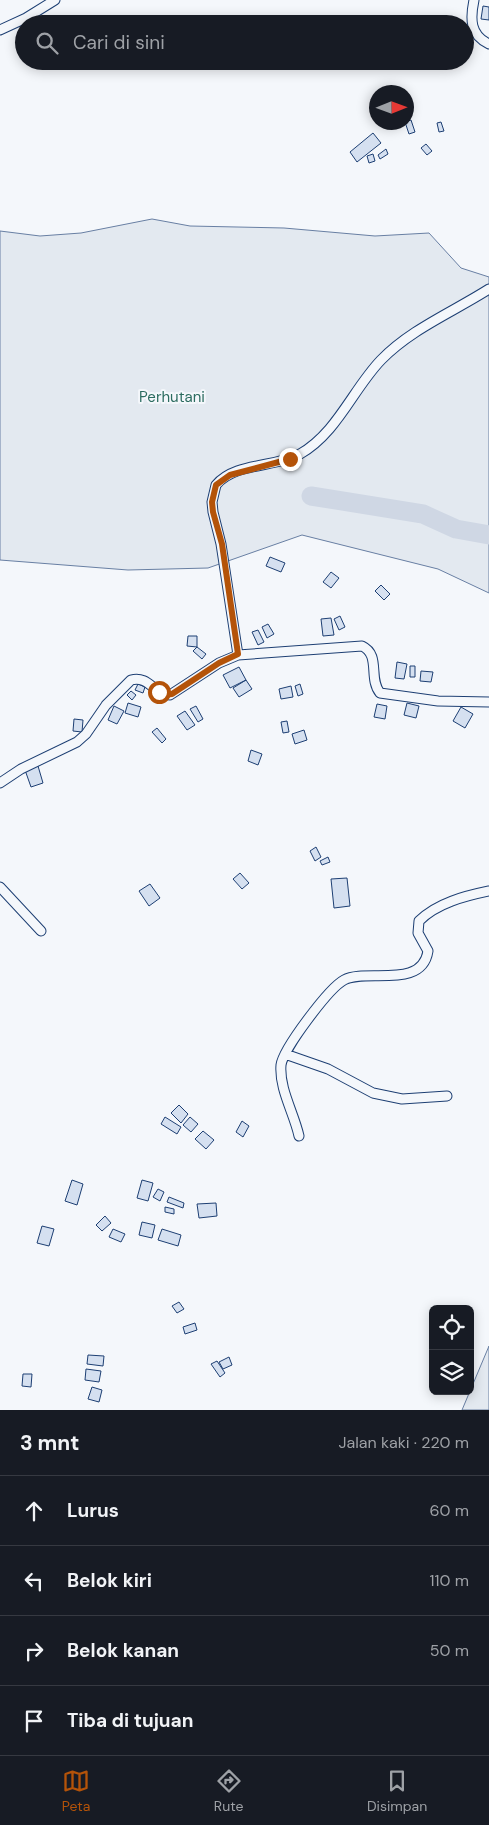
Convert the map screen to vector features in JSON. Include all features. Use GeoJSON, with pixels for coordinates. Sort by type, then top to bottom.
{"type":"FeatureCollection","features":[{"type":"Feature","properties":{"kind":"street"},"geometry":{"type":"LineString","coordinates":[[31,15],[55,0]]}},
{"type":"Feature","properties":{"kind":"street"},"geometry":{"type":"LineString","coordinates":[[472,15],[474,0]]}},
{"type":"Feature","properties":{"kind":"street"},"geometry":{"type":"LineString","coordinates":[[0,30],[15,23]]}},
{"type":"Feature","properties":{"kind":"street"},"geometry":{"type":"LineString","coordinates":[[474,32],[478,38],[489,44]]}},
{"type":"Feature","properties":{"kind":"street"},"geometry":{"type":"LineString","coordinates":[[238,654],[222,544],[213,512],[212,502],[216,485],[230,475],[290,459],[301,454],[332,425],[382,359],[407,338],[489,289]]}},
{"type":"Feature","properties":{"kind":"street"},"geometry":{"type":"LineString","coordinates":[[0,783],[20,769],[77,742],[86,734],[106,705],[131,680],[145,680],[162,694],[170,695],[219,663],[238,654],[362,646],[372,656],[376,687],[383,694],[438,701],[489,702]]}},
{"type":"Feature","properties":{"kind":"street"},"geometry":{"type":"LineString","coordinates":[[0,887],[41,931]]}},
{"type":"Feature","properties":{"kind":"street"},"geometry":{"type":"LineString","coordinates":[[299,1136],[282,1079],[281,1065],[286,1054],[315,1010],[339,983],[356,977],[397,976],[420,966],[426,960],[428,951],[418,933],[418,921],[444,905],[465,896],[489,891]]}},
{"type":"Feature","properties":{"kind":"street"},"geometry":{"type":"LineString","coordinates":[[286,1054],[328,1069],[364,1090],[380,1095],[402,1099],[447,1096]]}},
{"type":"Feature","properties":{"kind":"green space","name":"Perhutani"},"geometry":{"type":"Polygon","coordinates":[[[152,219],[190,226],[284,228],[375,236],[429,233],[461,268],[489,277],[489,593],[438,569],[302,535],[208,568],[128,570],[0,560],[0,231],[40,236],[81,233],[152,219]]]}},
{"type":"Feature","properties":{"kind":"green space"},"geometry":{"type":"Polygon","coordinates":[[[489,1346],[489,1410],[462,1410],[468,1395],[474,1395],[474,1382],[489,1346]]]}},
{"type":"Feature","properties":{"kind":"building"},"geometry":{"type":"Polygon","coordinates":[[[483,6],[489,7],[489,20],[481,19],[483,6]]]}},
{"type":"Feature","properties":{"kind":"building"},"geometry":{"type":"Polygon","coordinates":[[[441,122],[444,131],[439,132],[437,123],[441,122]]]}},
{"type":"Feature","properties":{"kind":"building"},"geometry":{"type":"Polygon","coordinates":[[[414,129],[415,132],[409,134],[408,130],[414,129]]]}},
{"type":"Feature","properties":{"kind":"building"},"geometry":{"type":"Polygon","coordinates":[[[373,133],[381,143],[357,162],[350,152],[373,133]]]}},
{"type":"Feature","properties":{"kind":"building"},"geometry":{"type":"Polygon","coordinates":[[[426,144],[432,151],[427,155],[421,148],[426,144]]]}},
{"type":"Feature","properties":{"kind":"building"},"geometry":{"type":"Polygon","coordinates":[[[386,149],[388,154],[380,159],[378,155],[386,149]]]}},
{"type":"Feature","properties":{"kind":"building"},"geometry":{"type":"Polygon","coordinates":[[[373,154],[375,161],[369,163],[367,156],[373,154]]]}},
{"type":"Feature","properties":{"kind":"building"},"geometry":{"type":"Polygon","coordinates":[[[270,557],[285,563],[281,572],[266,566],[270,557]]]}},
{"type":"Feature","properties":{"kind":"building"},"geometry":{"type":"Polygon","coordinates":[[[331,572],[339,578],[331,588],[323,582],[331,572]]]}},
{"type":"Feature","properties":{"kind":"building"},"geometry":{"type":"Polygon","coordinates":[[[381,585],[390,594],[384,600],[375,591],[381,585]]]}},
{"type":"Feature","properties":{"kind":"building"},"geometry":{"type":"Polygon","coordinates":[[[340,616],[345,627],[339,630],[334,619],[340,616]]]}},
{"type":"Feature","properties":{"kind":"building"},"geometry":{"type":"Polygon","coordinates":[[[331,618],[334,635],[323,636],[321,619],[331,618]]]}},
{"type":"Feature","properties":{"kind":"building"},"geometry":{"type":"Polygon","coordinates":[[[268,624],[274,634],[267,638],[262,627],[268,624]]]}},
{"type":"Feature","properties":{"kind":"building"},"geometry":{"type":"Polygon","coordinates":[[[258,630],[264,642],[258,645],[252,632],[258,630]]]}},
{"type":"Feature","properties":{"kind":"building"},"geometry":{"type":"Polygon","coordinates":[[[188,636],[197,636],[197,647],[187,646],[188,636]]]}},
{"type":"Feature","properties":{"kind":"building"},"geometry":{"type":"Polygon","coordinates":[[[197,647],[206,654],[202,659],[193,651],[197,647]]]}},
{"type":"Feature","properties":{"kind":"building"},"geometry":{"type":"Polygon","coordinates":[[[397,662],[407,664],[404,679],[395,678],[397,662]]]}},
{"type":"Feature","properties":{"kind":"building"},"geometry":{"type":"Polygon","coordinates":[[[410,666],[415,666],[415,677],[410,677],[410,666]]]}},
{"type":"Feature","properties":{"kind":"building"},"geometry":{"type":"Polygon","coordinates":[[[239,667],[246,680],[230,688],[223,675],[239,667]]]}},
{"type":"Feature","properties":{"kind":"building"},"geometry":{"type":"Polygon","coordinates":[[[421,671],[433,672],[431,682],[420,681],[421,671]]]}},
{"type":"Feature","properties":{"kind":"building"},"geometry":{"type":"Polygon","coordinates":[[[246,680],[252,689],[239,697],[233,688],[246,680]]]}},
{"type":"Feature","properties":{"kind":"building"},"geometry":{"type":"Polygon","coordinates":[[[138,684],[145,687],[143,693],[135,690],[138,684]]]}},
{"type":"Feature","properties":{"kind":"building"},"geometry":{"type":"Polygon","coordinates":[[[300,684],[303,694],[298,696],[295,686],[300,684]]]}},
{"type":"Feature","properties":{"kind":"building"},"geometry":{"type":"Polygon","coordinates":[[[291,686],[293,697],[281,699],[279,689],[291,686]]]}},
{"type":"Feature","properties":{"kind":"building"},"geometry":{"type":"Polygon","coordinates":[[[131,691],[136,695],[132,700],[127,695],[131,691]]]}},
{"type":"Feature","properties":{"kind":"building"},"geometry":{"type":"Polygon","coordinates":[[[128,703],[141,707],[138,717],[125,713],[128,703]]]}},
{"type":"Feature","properties":{"kind":"building"},"geometry":{"type":"Polygon","coordinates":[[[407,703],[419,706],[416,718],[404,715],[407,703]]]}},
{"type":"Feature","properties":{"kind":"building"},"geometry":{"type":"Polygon","coordinates":[[[377,704],[387,706],[385,719],[374,717],[377,704]]]}},
{"type":"Feature","properties":{"kind":"building"},"geometry":{"type":"Polygon","coordinates":[[[114,706],[124,711],[117,724],[108,720],[114,706]]]}},
{"type":"Feature","properties":{"kind":"building"},"geometry":{"type":"Polygon","coordinates":[[[196,706],[203,719],[198,722],[190,709],[196,706]]]}},
{"type":"Feature","properties":{"kind":"building"},"geometry":{"type":"Polygon","coordinates":[[[461,707],[473,714],[465,728],[453,721],[461,707]]]}},
{"type":"Feature","properties":{"kind":"building"},"geometry":{"type":"Polygon","coordinates":[[[185,711],[195,725],[187,730],[177,716],[185,711]]]}},
{"type":"Feature","properties":{"kind":"building"},"geometry":{"type":"Polygon","coordinates":[[[74,719],[83,720],[82,732],[73,731],[74,719]]]}},
{"type":"Feature","properties":{"kind":"building"},"geometry":{"type":"Polygon","coordinates":[[[287,721],[289,732],[283,733],[281,722],[287,721]]]}},
{"type":"Feature","properties":{"kind":"building"},"geometry":{"type":"Polygon","coordinates":[[[157,728],[166,739],[162,743],[152,732],[157,728]]]}},
{"type":"Feature","properties":{"kind":"building"},"geometry":{"type":"Polygon","coordinates":[[[304,730],[307,740],[295,744],[292,734],[304,730]]]}},
{"type":"Feature","properties":{"kind":"building"},"geometry":{"type":"Polygon","coordinates":[[[251,750],[262,754],[258,765],[248,761],[251,750]]]}},
{"type":"Feature","properties":{"kind":"building"},"geometry":{"type":"Polygon","coordinates":[[[38,766],[43,783],[31,787],[25,770],[38,766]]]}},
{"type":"Feature","properties":{"kind":"building"},"geometry":{"type":"Polygon","coordinates":[[[316,847],[321,857],[315,861],[310,851],[316,847]]]}},
{"type":"Feature","properties":{"kind":"building"},"geometry":{"type":"Polygon","coordinates":[[[328,857],[330,862],[322,865],[320,861],[328,857]]]}},
{"type":"Feature","properties":{"kind":"building"},"geometry":{"type":"Polygon","coordinates":[[[240,873],[249,883],[242,889],[233,879],[240,873]]]}},
{"type":"Feature","properties":{"kind":"building"},"geometry":{"type":"Polygon","coordinates":[[[347,878],[350,906],[334,908],[331,879],[347,878]]]}},
{"type":"Feature","properties":{"kind":"building"},"geometry":{"type":"Polygon","coordinates":[[[150,884],[160,898],[149,906],[139,891],[150,884]]]}},
{"type":"Feature","properties":{"kind":"building"},"geometry":{"type":"Polygon","coordinates":[[[179,1105],[188,1114],[181,1123],[171,1113],[179,1105]]]}},
{"type":"Feature","properties":{"kind":"building"},"geometry":{"type":"Polygon","coordinates":[[[165,1117],[181,1127],[177,1134],[161,1124],[165,1117]]]}},
{"type":"Feature","properties":{"kind":"building"},"geometry":{"type":"Polygon","coordinates":[[[190,1117],[198,1124],[191,1132],[183,1125],[190,1117]]]}},
{"type":"Feature","properties":{"kind":"building"},"geometry":{"type":"Polygon","coordinates":[[[242,1121],[249,1126],[243,1137],[236,1132],[242,1121]]]}},
{"type":"Feature","properties":{"kind":"building"},"geometry":{"type":"Polygon","coordinates":[[[203,1131],[214,1140],[206,1149],[195,1139],[203,1131]]]}},
{"type":"Feature","properties":{"kind":"building"},"geometry":{"type":"Polygon","coordinates":[[[72,1180],[83,1184],[77,1205],[65,1201],[72,1180]]]}},
{"type":"Feature","properties":{"kind":"building"},"geometry":{"type":"Polygon","coordinates":[[[142,1180],[153,1183],[148,1201],[137,1198],[142,1180]]]}},
{"type":"Feature","properties":{"kind":"building"},"geometry":{"type":"Polygon","coordinates":[[[158,1189],[164,1192],[160,1201],[153,1197],[158,1189]]]}},
{"type":"Feature","properties":{"kind":"building"},"geometry":{"type":"Polygon","coordinates":[[[169,1197],[184,1203],[183,1208],[167,1202],[169,1197]]]}},
{"type":"Feature","properties":{"kind":"building"},"geometry":{"type":"Polygon","coordinates":[[[216,1203],[217,1216],[199,1218],[197,1204],[216,1203]]]}},
{"type":"Feature","properties":{"kind":"building"},"geometry":{"type":"Polygon","coordinates":[[[165,1207],[174,1209],[174,1214],[165,1212],[165,1207]]]}},
{"type":"Feature","properties":{"kind":"building"},"geometry":{"type":"Polygon","coordinates":[[[105,1216],[111,1223],[102,1231],[96,1225],[105,1216]]]}},
{"type":"Feature","properties":{"kind":"building"},"geometry":{"type":"Polygon","coordinates":[[[142,1222],[155,1225],[152,1238],[139,1235],[142,1222]]]}},
{"type":"Feature","properties":{"kind":"building"},"geometry":{"type":"Polygon","coordinates":[[[42,1226],[54,1229],[49,1246],[37,1243],[42,1226]]]}},
{"type":"Feature","properties":{"kind":"building"},"geometry":{"type":"Polygon","coordinates":[[[113,1229],[125,1234],[121,1242],[109,1237],[113,1229]]]}},
{"type":"Feature","properties":{"kind":"building"},"geometry":{"type":"Polygon","coordinates":[[[162,1229],[181,1235],[178,1246],[158,1240],[162,1229]]]}},
{"type":"Feature","properties":{"kind":"building"},"geometry":{"type":"Polygon","coordinates":[[[179,1302],[184,1309],[177,1313],[172,1306],[179,1302]]]}},
{"type":"Feature","properties":{"kind":"building"},"geometry":{"type":"Polygon","coordinates":[[[195,1323],[197,1330],[185,1334],[183,1327],[195,1323]]]}},
{"type":"Feature","properties":{"kind":"building"},"geometry":{"type":"Polygon","coordinates":[[[88,1355],[104,1356],[103,1366],[87,1364],[88,1355]]]}},
{"type":"Feature","properties":{"kind":"building"},"geometry":{"type":"Polygon","coordinates":[[[229,1357],[232,1365],[223,1369],[219,1362],[229,1357]]]}},
{"type":"Feature","properties":{"kind":"building"},"geometry":{"type":"Polygon","coordinates":[[[217,1361],[225,1373],[220,1377],[211,1364],[217,1361]]]}},
{"type":"Feature","properties":{"kind":"building"},"geometry":{"type":"Polygon","coordinates":[[[86,1369],[101,1371],[99,1382],[85,1380],[86,1369]]]}},
{"type":"Feature","properties":{"kind":"building"},"geometry":{"type":"Polygon","coordinates":[[[23,1374],[32,1374],[31,1387],[22,1386],[23,1374]]]}},
{"type":"Feature","properties":{"kind":"building"},"geometry":{"type":"Polygon","coordinates":[[[92,1387],[102,1390],[99,1402],[88,1399],[92,1387]]]}},
{"type":"Feature","properties":{"kind":"waterway"},"geometry":{"type":"LineString","coordinates":[[311,496],[423,514],[456,529],[489,535]]}},
{"type":"Feature","properties":{"kind":"route"},"geometry":{"type":"LineString","coordinates":[[159,692],[164,695],[170,695],[199,675],[238,654],[222,544],[213,512],[213,491],[216,485],[223,477],[290,459]]}}]}
